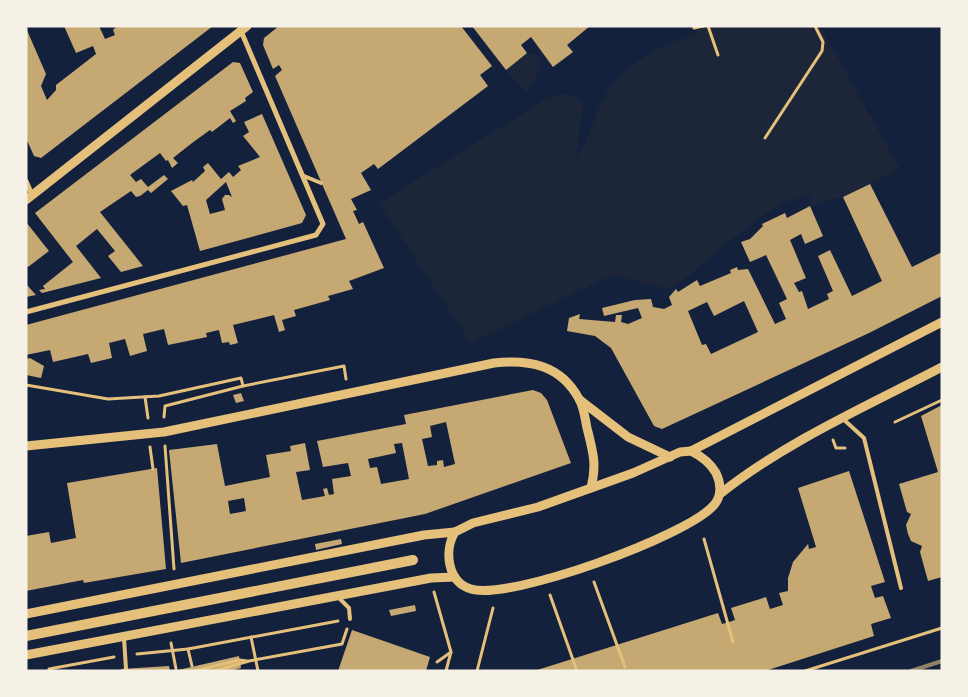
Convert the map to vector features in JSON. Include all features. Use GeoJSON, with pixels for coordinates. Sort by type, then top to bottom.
{"type":"FeatureCollection","features":[{"type":"Feature","properties":{"kind":"main road"},"geometry":{"type":"LineString","coordinates":[[26,636],[412,560]]}},
{"type":"Feature","properties":{"kind":"street"},"geometry":{"type":"LineString","coordinates":[[26,181],[29,198],[244,28],[323,224],[316,235],[26,312]]}},
{"type":"Feature","properties":{"kind":"street"},"geometry":{"type":"LineString","coordinates":[[26,614],[424,535],[455,532],[473,523],[538,508],[670,457],[691,451],[942,322]]}},
{"type":"Feature","properties":{"kind":"street"},"geometry":{"type":"LineString","coordinates":[[26,446],[164,432],[514,361],[533,362],[547,367],[570,386],[580,400],[628,436],[670,457]]}},
{"type":"Feature","properties":{"kind":"street"},"geometry":{"type":"LineString","coordinates":[[455,532],[448,550],[449,564],[455,577],[471,589],[489,591],[521,585],[596,563],[632,550],[691,524],[715,505],[720,494],[742,476],[842,418],[942,367]]}},
{"type":"Feature","properties":{"kind":"street"},"geometry":{"type":"LineString","coordinates":[[580,400],[595,460],[591,488]]}},
{"type":"Feature","properties":{"kind":"street"},"geometry":{"type":"LineString","coordinates":[[691,451],[706,460],[713,468],[718,476],[720,494]]}},
{"type":"Feature","properties":{"kind":"street"},"geometry":{"type":"LineString","coordinates":[[26,655],[124,638],[431,578],[455,577]]}},
{"type":"Feature","properties":{"kind":"lane"},"geometry":{"type":"LineString","coordinates":[[304,176],[321,183]]}},
{"type":"Feature","properties":{"kind":"lane"},"geometry":{"type":"LineString","coordinates":[[842,418],[864,438],[901,588]]}},
{"type":"Feature","properties":{"kind":"lane"},"geometry":{"type":"LineString","coordinates":[[337,596],[348,608],[350,619]]}},
{"type":"Feature","properties":{"kind":"lane"},"geometry":{"type":"LineString","coordinates":[[124,638],[126,669]]}},
{"type":"Feature","properties":{"kind":"path"},"geometry":{"type":"LineString","coordinates":[[694,28],[703,26]]}},
{"type":"Feature","properties":{"kind":"path"},"geometry":{"type":"LineString","coordinates":[[708,26],[718,55]]}},
{"type":"Feature","properties":{"kind":"path"},"geometry":{"type":"LineString","coordinates":[[765,138],[822,51],[823,42],[815,26]]}},
{"type":"Feature","properties":{"kind":"path"},"geometry":{"type":"LineString","coordinates":[[165,406],[242,386],[344,366],[349,394]]}},
{"type":"Feature","properties":{"kind":"path"},"geometry":{"type":"LineString","coordinates":[[26,385],[98,398],[145,398],[241,378],[242,386]]}},
{"type":"Feature","properties":{"kind":"path"},"geometry":{"type":"LineString","coordinates":[[145,398],[146,406]]}},
{"type":"Feature","properties":{"kind":"path"},"geometry":{"type":"LineString","coordinates":[[895,422],[942,400]]}},
{"type":"Feature","properties":{"kind":"path"},"geometry":{"type":"LineString","coordinates":[[166,453],[172,564]]}},
{"type":"Feature","properties":{"kind":"path"},"geometry":{"type":"LineString","coordinates":[[704,539],[733,642]]}},
{"type":"Feature","properties":{"kind":"path"},"geometry":{"type":"LineString","coordinates":[[594,582],[626,667]]}},
{"type":"Feature","properties":{"kind":"path"},"geometry":{"type":"LineString","coordinates":[[434,592],[451,652],[446,671]]}},
{"type":"Feature","properties":{"kind":"path"},"geometry":{"type":"LineString","coordinates":[[550,595],[577,671]]}},
{"type":"Feature","properties":{"kind":"path"},"geometry":{"type":"LineString","coordinates":[[477,671],[494,608]]}},
{"type":"Feature","properties":{"kind":"path"},"geometry":{"type":"LineString","coordinates":[[44,670],[125,655],[188,649],[350,619],[342,644],[248,661],[214,671]]}},
{"type":"Feature","properties":{"kind":"path"},"geometry":{"type":"LineString","coordinates":[[805,671],[942,628]]}},
{"type":"Feature","properties":{"kind":"path"},"geometry":{"type":"LineString","coordinates":[[251,637],[258,671]]}},
{"type":"Feature","properties":{"kind":"path"},"geometry":{"type":"LineString","coordinates":[[188,649],[192,666]]}},
{"type":"Feature","properties":{"kind":"path"},"geometry":{"type":"LineString","coordinates":[[437,662],[451,652]]}},
{"type":"Feature","properties":{"kind":"path"},"geometry":{"type":"LineString","coordinates":[[195,671],[240,660],[248,661]]}},
{"type":"Feature","properties":{"kind":"shaded area"},"geometry":{"type":"Polygon","coordinates":[[[693,26],[820,26],[900,169],[843,196],[810,206],[809,195],[782,203],[728,242],[690,275],[669,289],[612,275],[471,343],[379,204],[542,101],[561,94],[569,94],[583,102],[576,157],[587,138],[599,108],[616,80],[627,69],[652,52],[697,33],[693,26]]]}},
{"type":"Feature","properties":{"kind":"shaded area"},"geometry":{"type":"Polygon","coordinates":[[[527,53],[537,55],[541,64],[535,80],[526,93],[506,70],[527,53]]]}},
{"type":"Feature","properties":{"kind":"building"},"geometry":{"type":"Polygon","coordinates":[[[64,26],[99,26],[105,39],[115,35],[113,30],[117,26],[213,26],[41,158],[34,156],[26,138],[26,28],[46,74],[41,86],[47,100],[56,90],[56,85],[96,54],[93,46],[76,53],[64,26]]]}},
{"type":"Feature","properties":{"kind":"building"},"geometry":{"type":"Polygon","coordinates":[[[279,26],[461,26],[492,66],[480,75],[488,86],[378,169],[374,164],[361,173],[371,190],[351,199],[357,210],[353,211],[359,224],[363,222],[384,268],[349,281],[353,289],[328,296],[330,300],[294,310],[296,316],[282,320],[285,330],[279,332],[274,315],[233,325],[238,343],[230,345],[229,342],[222,343],[219,330],[206,333],[207,337],[168,345],[164,329],[143,334],[147,351],[130,356],[125,339],[109,343],[112,358],[91,363],[88,354],[53,362],[50,350],[26,355],[26,325],[346,239],[275,76],[282,70],[279,65],[273,69],[263,45],[264,38],[279,26]]]}},
{"type":"Feature","properties":{"kind":"building"},"geometry":{"type":"Polygon","coordinates":[[[472,26],[590,26],[567,45],[573,52],[553,67],[531,37],[521,45],[527,53],[506,70],[472,26]]]}},
{"type":"Feature","properties":{"kind":"building"},"geometry":{"type":"Polygon","coordinates":[[[233,62],[240,63],[253,92],[245,98],[246,101],[230,111],[236,121],[233,123],[230,118],[212,132],[210,130],[192,143],[173,158],[178,163],[172,168],[168,160],[166,161],[160,153],[130,175],[136,182],[141,179],[148,187],[164,175],[168,179],[151,193],[148,190],[136,197],[131,191],[100,212],[143,266],[121,272],[108,256],[115,251],[97,229],[76,246],[101,278],[42,293],[39,290],[45,289],[43,286],[73,262],[35,213],[233,62]]]}},
{"type":"Feature","properties":{"kind":"building"},"geometry":{"type":"Polygon","coordinates":[[[262,114],[306,215],[302,223],[200,251],[187,205],[183,206],[171,191],[192,180],[193,182],[205,171],[203,167],[208,163],[221,179],[229,172],[233,177],[241,170],[238,166],[260,157],[243,136],[249,132],[244,122],[262,114]],[[226,182],[206,200],[210,214],[225,210],[222,199],[225,195],[232,197],[226,182]]]}},
{"type":"Feature","properties":{"kind":"building"},"geometry":{"type":"Polygon","coordinates":[[[870,184],[912,267],[942,252],[942,296],[869,333],[662,429],[654,426],[611,348],[595,336],[567,331],[569,318],[580,314],[579,319],[615,322],[616,315],[622,315],[621,322],[628,324],[642,318],[638,308],[604,316],[602,308],[635,300],[651,299],[653,307],[664,309],[672,305],[669,297],[676,289],[678,292],[697,280],[700,286],[731,273],[730,270],[737,267],[738,270],[748,269],[775,324],[786,319],[779,303],[787,299],[766,255],[750,262],[741,242],[750,239],[763,226],[762,224],[785,213],[787,218],[810,206],[823,236],[805,244],[801,234],[790,240],[806,278],[794,283],[799,292],[802,291],[808,309],[829,299],[827,294],[833,291],[818,256],[830,250],[852,296],[882,281],[843,197],[870,184]],[[744,301],[714,316],[707,302],[688,311],[702,345],[706,344],[711,354],[758,332],[744,301]]]}},
{"type":"Feature","properties":{"kind":"building"},"geometry":{"type":"Polygon","coordinates":[[[26,222],[49,251],[28,267],[26,265],[26,222]]]}},
{"type":"Feature","properties":{"kind":"building"},"geometry":{"type":"Polygon","coordinates":[[[26,284],[36,295],[26,297],[26,284]]]}},
{"type":"Feature","properties":{"kind":"building"},"geometry":{"type":"Polygon","coordinates":[[[30,358],[44,366],[41,378],[26,375],[26,359],[30,358]]]}},
{"type":"Feature","properties":{"kind":"building"},"geometry":{"type":"Polygon","coordinates":[[[533,390],[541,393],[547,400],[571,463],[425,514],[181,563],[169,450],[217,444],[225,486],[270,477],[266,455],[291,451],[290,446],[305,443],[310,470],[296,472],[302,500],[325,496],[323,489],[327,488],[329,495],[334,494],[332,479],[351,476],[348,463],[323,467],[317,441],[406,424],[404,415],[533,390]],[[446,422],[430,426],[432,437],[422,439],[428,466],[437,465],[437,461],[443,460],[444,467],[455,464],[446,422]],[[402,443],[394,444],[396,453],[368,459],[370,468],[377,467],[381,484],[409,479],[402,443]],[[244,498],[228,501],[230,514],[246,511],[244,498]]]}},
{"type":"Feature","properties":{"kind":"building"},"geometry":{"type":"Polygon","coordinates":[[[241,393],[244,401],[236,403],[233,395],[241,393]]]}},
{"type":"Feature","properties":{"kind":"building"},"geometry":{"type":"Polygon","coordinates":[[[942,405],[942,577],[928,581],[920,552],[922,546],[911,541],[908,534],[906,525],[911,514],[907,512],[899,484],[938,472],[921,416],[942,405]]]}},
{"type":"Feature","properties":{"kind":"building"},"geometry":{"type":"Polygon","coordinates":[[[157,468],[166,569],[84,583],[83,580],[26,591],[26,536],[49,532],[51,543],[76,538],[67,483],[157,468]]]}},
{"type":"Feature","properties":{"kind":"building"},"geometry":{"type":"Polygon","coordinates":[[[849,471],[885,582],[871,586],[875,598],[883,596],[891,618],[871,624],[874,636],[765,671],[534,671],[718,613],[722,624],[729,622],[735,620],[731,608],[766,597],[770,609],[783,605],[779,593],[788,591],[788,578],[793,562],[808,544],[809,549],[816,547],[798,488],[849,471]]]}},
{"type":"Feature","properties":{"kind":"building"},"geometry":{"type":"Polygon","coordinates":[[[341,539],[342,544],[316,550],[315,544],[341,539]]]}},
{"type":"Feature","properties":{"kind":"building"},"geometry":{"type":"Polygon","coordinates":[[[415,605],[416,611],[391,616],[389,610],[415,605]]]}},
{"type":"Feature","properties":{"kind":"building"},"geometry":{"type":"Polygon","coordinates":[[[352,630],[430,657],[426,671],[338,671],[352,630]]]}},
{"type":"Feature","properties":{"kind":"building"},"geometry":{"type":"Polygon","coordinates":[[[239,656],[241,668],[230,671],[174,671],[239,656]]]}},
{"type":"Feature","properties":{"kind":"building"},"geometry":{"type":"Polygon","coordinates":[[[169,666],[170,671],[121,671],[121,669],[169,666]]]}},
{"type":"Feature","properties":{"kind":"railway"},"geometry":{"type":"LineString","coordinates":[[911,671],[942,661]]}}]}
